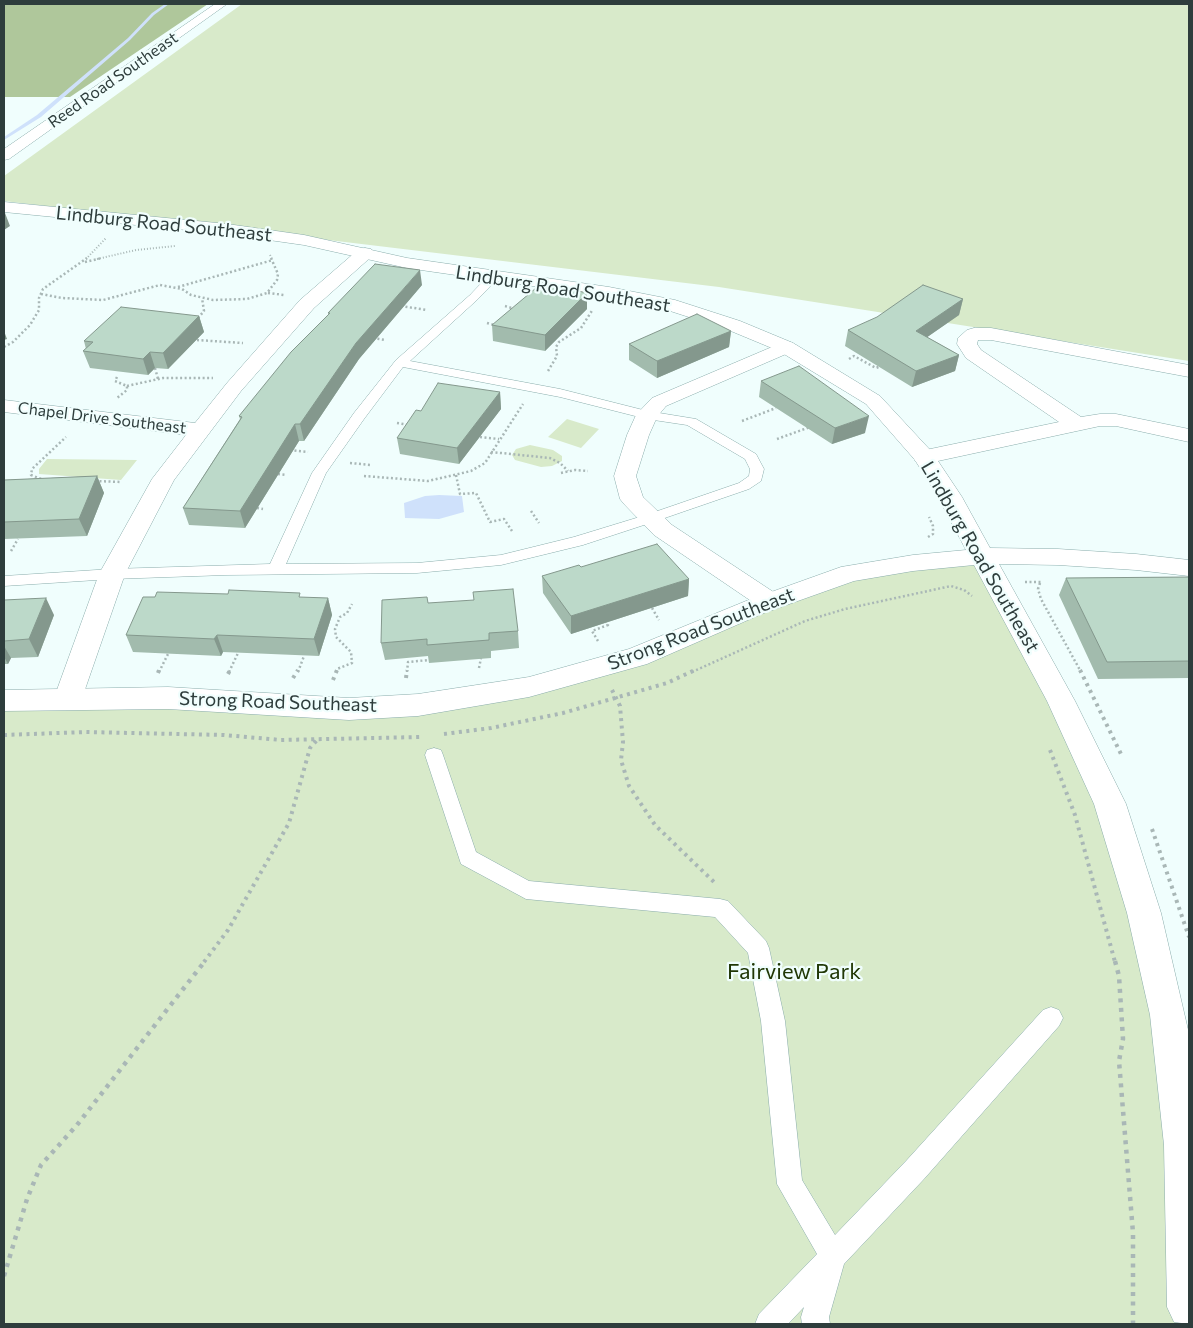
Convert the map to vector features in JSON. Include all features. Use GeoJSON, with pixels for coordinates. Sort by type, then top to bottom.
{"type":"FeatureCollection","features":[{"type":"Feature","properties":{"kind":"street","name":"Reed Road Southeast"},"geometry":{"type":"LineString","coordinates":[[4,156],[222,4]]}},
{"type":"Feature","properties":{"kind":"street","name":"Lindburg Road Southeast"},"geometry":{"type":"LineString","coordinates":[[4,207],[227,229],[304,240],[407,263],[609,292],[668,304],[733,325],[786,347],[873,400],[924,457],[950,497],[984,556],[1060,701],[1110,804],[1144,913],[1168,1015],[1184,1145],[1189,1307]]}},
{"type":"Feature","properties":{"kind":"street"},"geometry":{"type":"LineString","coordinates":[[68,698],[112,574],[162,479],[240,380],[272,344],[308,304],[365,253]]}},
{"type":"Feature","properties":{"kind":"street"},"geometry":{"type":"LineString","coordinates":[[1078,425],[973,354],[967,344],[968,338],[974,334],[991,334],[1189,371]]}},
{"type":"Feature","properties":{"kind":"street"},"geometry":{"type":"LineString","coordinates":[[769,601],[663,530],[632,499],[625,476],[638,435],[647,415],[659,402],[786,347]]}},
{"type":"Feature","properties":{"kind":"street","name":"Chapel Drive Southeast"},"geometry":{"type":"LineString","coordinates":[[4,406],[200,430]]}},
{"type":"Feature","properties":{"kind":"street"},"geometry":{"type":"LineString","coordinates":[[924,457],[1100,420],[1116,420],[1189,436]]}},
{"type":"Feature","properties":{"kind":"street","name":"Strong Road Southeast"},"geometry":{"type":"LineString","coordinates":[[4,701],[68,698],[209,699],[349,710],[418,704],[529,687],[600,655],[637,658],[769,601],[850,574],[913,563],[984,556],[1058,557],[1136,562],[1189,568]]}},
{"type":"Feature","properties":{"kind":"lane"},"geometry":{"type":"LineString","coordinates":[[275,570],[318,473],[400,363],[474,297],[494,276]]}},
{"type":"Feature","properties":{"kind":"lane"},"geometry":{"type":"LineString","coordinates":[[4,581],[112,574],[416,568],[501,560],[578,540],[651,518],[744,486],[756,478],[757,469],[751,457],[691,422],[647,415],[560,393],[400,363]]}},
{"type":"Feature","properties":{"kind":"lane"},"geometry":{"type":"LineString","coordinates":[[433,742],[468,858],[526,890],[720,908],[758,948],[773,1021],[790,1184],[833,1256],[815,1317],[816,1324]]}},
{"type":"Feature","properties":{"kind":"lane"},"geometry":{"type":"LineString","coordinates":[[769,1324],[915,1170],[1051,1018]]}},
{"type":"Feature","properties":{"kind":"path"},"geometry":{"type":"LineString","coordinates":[[4,347],[14,342],[30,325],[39,310],[41,294],[49,282],[90,256],[100,242],[112,233]]}},
{"type":"Feature","properties":{"kind":"path"},"geometry":{"type":"LineString","coordinates":[[82,262],[136,250],[184,245]]}},
{"type":"Feature","properties":{"kind":"path"},"geometry":{"type":"LineString","coordinates":[[41,294],[62,298],[103,300],[130,294],[152,286],[177,288],[202,298],[213,300],[246,299],[267,293],[277,280],[278,274],[274,260],[264,252]]}},
{"type":"Feature","properties":{"kind":"path"},"geometry":{"type":"LineString","coordinates":[[177,288],[274,260]]}},
{"type":"Feature","properties":{"kind":"path"},"geometry":{"type":"LineString","coordinates":[[194,321],[204,311],[202,298]]}},
{"type":"Feature","properties":{"kind":"path"},"geometry":{"type":"LineString","coordinates":[[547,372],[557,356],[556,347],[559,342],[581,328],[596,303]]}},
{"type":"Feature","properties":{"kind":"path"},"geometry":{"type":"LineString","coordinates":[[401,306],[428,310]]}},
{"type":"Feature","properties":{"kind":"path"},"geometry":{"type":"LineString","coordinates":[[504,306],[521,310]]}},
{"type":"Feature","properties":{"kind":"path"},"geometry":{"type":"LineString","coordinates":[[487,323],[500,327]]}},
{"type":"Feature","properties":{"kind":"path"},"geometry":{"type":"LineString","coordinates":[[366,337],[385,340]]}},
{"type":"Feature","properties":{"kind":"path"},"geometry":{"type":"LineString","coordinates":[[196,340],[272,344]]}},
{"type":"Feature","properties":{"kind":"path"},"geometry":{"type":"LineString","coordinates":[[848,359],[854,356],[876,368],[882,366]]}},
{"type":"Feature","properties":{"kind":"path"},"geometry":{"type":"LineString","coordinates":[[155,368],[158,379]]}},
{"type":"Feature","properties":{"kind":"path"},"geometry":{"type":"LineString","coordinates":[[127,386],[158,379],[182,377],[240,380]]}},
{"type":"Feature","properties":{"kind":"path"},"geometry":{"type":"LineString","coordinates":[[364,476],[428,481],[472,471],[485,463],[527,398]]}},
{"type":"Feature","properties":{"kind":"path"},"geometry":{"type":"LineString","coordinates":[[742,421],[776,408]]}},
{"type":"Feature","properties":{"kind":"path"},"geometry":{"type":"LineString","coordinates":[[397,423],[411,425]]}},
{"type":"Feature","properties":{"kind":"path"},"geometry":{"type":"LineString","coordinates":[[778,439],[812,426]]}},
{"type":"Feature","properties":{"kind":"path"},"geometry":{"type":"LineString","coordinates":[[480,436],[499,439]]}},
{"type":"Feature","properties":{"kind":"path"},"geometry":{"type":"LineString","coordinates":[[48,479],[39,479],[31,475],[30,472],[38,462],[66,437]]}},
{"type":"Feature","properties":{"kind":"path"},"geometry":{"type":"LineString","coordinates":[[286,449],[309,452]]}},
{"type":"Feature","properties":{"kind":"path"},"geometry":{"type":"LineString","coordinates":[[491,452],[550,458],[560,463],[568,471]]}},
{"type":"Feature","properties":{"kind":"path"},"geometry":{"type":"LineString","coordinates":[[347,463],[371,465]]}},
{"type":"Feature","properties":{"kind":"path"},"geometry":{"type":"LineString","coordinates":[[561,473],[588,471]]}},
{"type":"Feature","properties":{"kind":"path"},"geometry":{"type":"LineString","coordinates":[[278,474],[286,475]]}},
{"type":"Feature","properties":{"kind":"path"},"geometry":{"type":"LineString","coordinates":[[456,476],[460,494],[476,493],[490,522],[504,519],[512,531]]}},
{"type":"Feature","properties":{"kind":"path"},"geometry":{"type":"LineString","coordinates":[[94,481],[122,482]]}},
{"type":"Feature","properties":{"kind":"path"},"geometry":{"type":"LineString","coordinates":[[257,508],[263,509]]}},
{"type":"Feature","properties":{"kind":"path"},"geometry":{"type":"LineString","coordinates":[[922,541],[933,534],[933,526],[925,509]]}},
{"type":"Feature","properties":{"kind":"path"},"geometry":{"type":"LineString","coordinates":[[531,510],[539,523]]}},
{"type":"Feature","properties":{"kind":"path"},"geometry":{"type":"LineString","coordinates":[[11,551],[18,539]]}},
{"type":"Feature","properties":{"kind":"path"},"geometry":{"type":"LineString","coordinates":[[4,735],[86,732],[224,735],[281,740],[433,742],[563,714],[667,683],[805,621],[845,609],[951,586],[964,590],[978,603]]}},
{"type":"Feature","properties":{"kind":"path"},"geometry":{"type":"LineString","coordinates":[[333,680],[337,669],[352,663],[351,652],[336,637],[336,629],[340,617],[347,613],[352,604]]}},
{"type":"Feature","properties":{"kind":"path"},"geometry":{"type":"LineString","coordinates":[[652,608],[655,615]]}},
{"type":"Feature","properties":{"kind":"path"},"geometry":{"type":"LineString","coordinates":[[606,623],[608,626],[592,631],[620,706],[623,742],[621,760],[629,786],[655,825],[709,875],[719,888]]}},
{"type":"Feature","properties":{"kind":"path"},"geometry":{"type":"LineString","coordinates":[[228,674],[238,653]]}},
{"type":"Feature","properties":{"kind":"path"},"geometry":{"type":"LineString","coordinates":[[158,673],[168,654]]}},
{"type":"Feature","properties":{"kind":"path"},"geometry":{"type":"LineString","coordinates":[[293,678],[300,668],[304,656]]}},
{"type":"Feature","properties":{"kind":"path"},"geometry":{"type":"LineString","coordinates":[[479,669],[481,658]]}},
{"type":"Feature","properties":{"kind":"path"},"geometry":{"type":"LineString","coordinates":[[406,678],[408,662],[430,660]]}},
{"type":"Feature","properties":{"kind":"path"},"geometry":{"type":"LineString","coordinates":[[4,1276],[27,1200],[41,1165],[77,1125],[166,1013],[228,930],[289,823],[310,748],[318,740]]}},
{"type":"Feature","properties":{"kind":"path"},"geometry":{"type":"LineString","coordinates":[[1048,744],[1076,815],[1119,976],[1123,1039],[1120,1060],[1133,1233],[1133,1324]]}},
{"type":"Feature","properties":{"kind":"green space"},"geometry":{"type":"Polygon","coordinates":[[[4,4],[208,4],[70,97],[4,97],[4,4]]]}},
{"type":"Feature","properties":{"kind":"green space"},"geometry":{"type":"Polygon","coordinates":[[[242,4],[1189,4],[1189,361],[719,287],[4,201],[4,176],[242,4]]]}},
{"type":"Feature","properties":{"kind":"green space"},"geometry":{"type":"Polygon","coordinates":[[[567,419],[599,429],[581,448],[548,437],[567,419]]]}},
{"type":"Feature","properties":{"kind":"green space"},"geometry":{"type":"Polygon","coordinates":[[[530,445],[553,450],[562,456],[562,461],[552,466],[541,467],[515,460],[512,455],[516,449],[530,445]]]}},
{"type":"Feature","properties":{"kind":"green space"},"geometry":{"type":"Polygon","coordinates":[[[47,459],[137,460],[121,480],[39,474],[39,469],[47,459]]]}},
{"type":"Feature","properties":{"kind":"green space","name":"Fairview Park"},"geometry":{"type":"Polygon","coordinates":[[[984,556],[1144,913],[1189,1307],[1189,1324],[4,1324],[4,701],[24,699],[294,705],[529,687],[850,573],[984,556]]]}},
{"type":"Feature","properties":{"kind":"water"},"geometry":{"type":"Polygon","coordinates":[[[425,496],[462,496],[464,512],[439,519],[405,518],[404,503],[425,496]]]}},
{"type":"Feature","properties":{"kind":"building"},"geometry":{"type":"Polygon","coordinates":[[[375,264],[420,270],[356,343],[300,424],[295,424],[240,511],[183,508],[242,417],[239,416],[291,352],[375,264]]]}},
{"type":"Feature","properties":{"kind":"building"},"geometry":{"type":"Polygon","coordinates":[[[542,283],[587,293],[545,335],[492,325],[542,283]]]}},
{"type":"Feature","properties":{"kind":"building"},"geometry":{"type":"Polygon","coordinates":[[[923,285],[963,299],[916,331],[959,355],[916,371],[848,330],[877,317],[923,285]]]}},
{"type":"Feature","properties":{"kind":"building"},"geometry":{"type":"Polygon","coordinates":[[[121,307],[199,316],[163,353],[150,352],[143,359],[83,351],[93,342],[84,341],[121,307]]]}},
{"type":"Feature","properties":{"kind":"building"},"geometry":{"type":"Polygon","coordinates":[[[697,314],[731,331],[657,361],[629,344],[697,314]]]}},
{"type":"Feature","properties":{"kind":"building"},"geometry":{"type":"Polygon","coordinates":[[[799,366],[869,416],[835,428],[761,381],[799,366]]]}},
{"type":"Feature","properties":{"kind":"building"},"geometry":{"type":"Polygon","coordinates":[[[438,383],[500,392],[457,448],[397,438],[416,410],[421,411],[438,383]]]}},
{"type":"Feature","properties":{"kind":"building"},"geometry":{"type":"Polygon","coordinates":[[[97,476],[79,519],[4,522],[4,480],[97,476]]]}},
{"type":"Feature","properties":{"kind":"building"},"geometry":{"type":"Polygon","coordinates":[[[657,544],[689,579],[571,616],[542,576],[579,565],[581,567],[657,544]]]}},
{"type":"Feature","properties":{"kind":"building"},"geometry":{"type":"Polygon","coordinates":[[[1189,577],[1189,661],[1107,662],[1066,578],[1189,577]]]}},
{"type":"Feature","properties":{"kind":"building"},"geometry":{"type":"Polygon","coordinates":[[[513,589],[518,631],[489,633],[489,640],[427,645],[427,639],[381,643],[382,600],[427,597],[428,603],[474,600],[473,592],[513,589]]]}},
{"type":"Feature","properties":{"kind":"building"},"geometry":{"type":"Polygon","coordinates":[[[229,590],[300,593],[299,597],[328,598],[314,639],[217,635],[214,639],[126,635],[143,597],[155,597],[157,592],[228,594],[229,590]]]}},
{"type":"Feature","properties":{"kind":"building"},"geometry":{"type":"Polygon","coordinates":[[[46,598],[29,639],[4,641],[4,600],[46,598]]]}},
{"type":"Feature","properties":{"kind":"waterway"},"geometry":{"type":"LineString","coordinates":[[4,139],[39,116],[129,39],[153,14],[167,4]]}}]}
